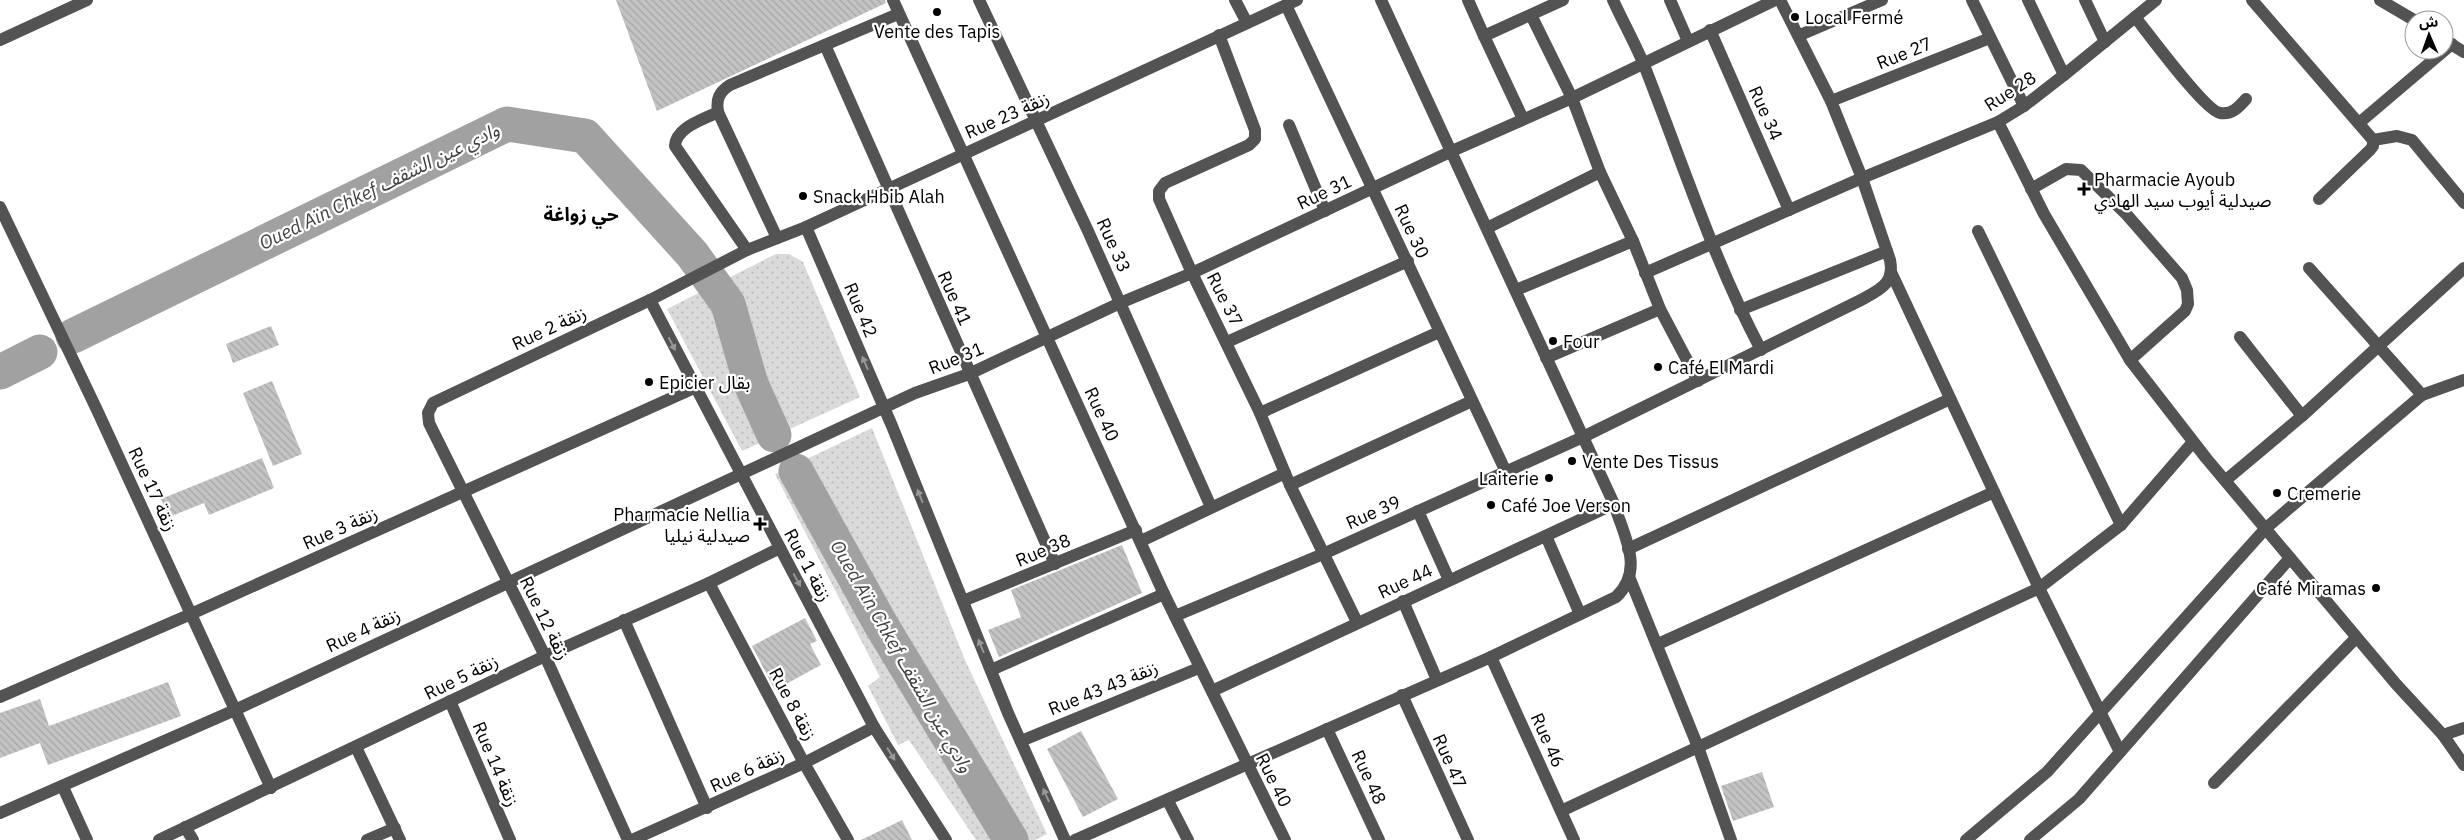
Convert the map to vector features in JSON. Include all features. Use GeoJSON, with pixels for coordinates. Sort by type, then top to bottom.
{"type":"FeatureCollection","features":[{"type":"Feature","properties":{"kind":"street"},"geometry":{"type":"LineString","coordinates":[[0,40],[88,0]]}},
{"type":"Feature","properties":{"kind":"street","name":"Rue 40"},"geometry":{"type":"LineString","coordinates":[[893,0],[1164,594],[1285,840]]}},
{"type":"Feature","properties":{"kind":"street","name":"Rue 33"},"geometry":{"type":"LineString","coordinates":[[980,0],[1120,303],[1211,507]]}},
{"type":"Feature","properties":{"kind":"street"},"geometry":{"type":"LineString","coordinates":[[1235,0],[1247,23]]}},
{"type":"Feature","properties":{"kind":"street"},"geometry":{"type":"LineString","coordinates":[[1075,840],[1168,801],[1327,728],[1491,657],[1616,597],[1625,589],[1630,579],[1632,567],[1614,504],[1381,0]]}},
{"type":"Feature","properties":{"kind":"street"},"geometry":{"type":"LineString","coordinates":[[1468,0],[1523,119]]}},
{"type":"Feature","properties":{"kind":"street"},"geometry":{"type":"LineString","coordinates":[[1484,36],[1563,0]]}},
{"type":"Feature","properties":{"kind":"street"},"geometry":{"type":"LineString","coordinates":[[1613,0],[1643,64],[1712,244],[1740,310],[1762,350]]}},
{"type":"Feature","properties":{"kind":"street"},"geometry":{"type":"LineString","coordinates":[[1670,0],[1688,40]]}},
{"type":"Feature","properties":{"kind":"street","name":"Rue 31"},"geometry":{"type":"LineString","coordinates":[[739,473],[915,393],[969,374],[1120,303],[1192,273],[1452,151],[1572,98],[1688,40],[1775,0]]}},
{"type":"Feature","properties":{"kind":"street"},"geometry":{"type":"LineString","coordinates":[[1780,0],[1800,35],[1831,101],[1862,178],[1887,251],[1891,272],[2039,588],[2120,752]]}},
{"type":"Feature","properties":{"kind":"street"},"geometry":{"type":"LineString","coordinates":[[1800,35],[1882,0]]}},
{"type":"Feature","properties":{"kind":"street"},"geometry":{"type":"LineString","coordinates":[[1972,0],[2024,106]]}},
{"type":"Feature","properties":{"kind":"street"},"geometry":{"type":"LineString","coordinates":[[2028,0],[2064,75]]}},
{"type":"Feature","properties":{"kind":"street"},"geometry":{"type":"LineString","coordinates":[[2085,0],[2105,42]]}},
{"type":"Feature","properties":{"kind":"street","name":"Rue 28"},"geometry":{"type":"LineString","coordinates":[[1645,273],[1862,178],[1998,122],[2024,106],[2105,42],[2140,9],[2156,0]]}},
{"type":"Feature","properties":{"kind":"street"},"geometry":{"type":"LineString","coordinates":[[2252,0],[2373,140],[2374,146],[2319,199]]}},
{"type":"Feature","properties":{"kind":"street"},"geometry":{"type":"LineString","coordinates":[[2380,0],[2401,5]]}},
{"type":"Feature","properties":{"kind":"street","name":"Rue 23 زنقة"},"geometry":{"type":"LineString","coordinates":[[689,279],[747,250],[806,227],[888,188],[1037,122],[1291,2]]}},
{"type":"Feature","properties":{"kind":"street","name":"Rue 30"},"geometry":{"type":"LineString","coordinates":[[1291,2],[1373,189],[1506,472]]}},
{"type":"Feature","properties":{"kind":"street"},"geometry":{"type":"LineString","coordinates":[[2140,9],[2197,95],[2214,111],[2221,114],[2232,111],[2246,99]]}},
{"type":"Feature","properties":{"kind":"street"},"geometry":{"type":"LineString","coordinates":[[777,238],[718,112],[718,99],[724,88],[730,85],[898,14]]}},
{"type":"Feature","properties":{"kind":"street"},"geometry":{"type":"LineString","coordinates":[[1531,15],[1572,98],[1600,172],[1633,241],[1660,309],[1698,381]]}},
{"type":"Feature","properties":{"kind":"street","name":"Rue 34"},"geometry":{"type":"LineString","coordinates":[[1710,30],[1789,210]]}},
{"type":"Feature","properties":{"kind":"street","name":"Rue 37"},"geometry":{"type":"LineString","coordinates":[[1219,35],[1255,134],[1249,145],[1161,186],[1159,199],[1192,273],[1260,413],[1323,554],[1357,622]]}},
{"type":"Feature","properties":{"kind":"street","name":"Rue 27"},"geometry":{"type":"LineString","coordinates":[[1831,101],[1990,38]]}},
{"type":"Feature","properties":{"kind":"street","name":"Rue 41"},"geometry":{"type":"LineString","coordinates":[[825,44],[969,374],[1055,564]]}},
{"type":"Feature","properties":{"kind":"street"},"geometry":{"type":"LineString","coordinates":[[2359,123],[2457,46]]}},
{"type":"Feature","properties":{"kind":"street"},"geometry":{"type":"LineString","coordinates":[[718,112],[681,132],[675,138],[675,146],[747,250]]}},
{"type":"Feature","properties":{"kind":"street"},"geometry":{"type":"LineString","coordinates":[[1998,122],[2032,189],[2130,360],[2193,442],[2356,638],[2443,735],[2464,764]]}},
{"type":"Feature","properties":{"kind":"street"},"geometry":{"type":"LineString","coordinates":[[1289,125],[1325,211]]}},
{"type":"Feature","properties":{"kind":"street"},"geometry":{"type":"LineString","coordinates":[[2373,140],[2397,136],[2412,140],[2464,203]]}},
{"type":"Feature","properties":{"kind":"street"},"geometry":{"type":"LineString","coordinates":[[2032,189],[2061,171],[2071,168],[2081,170],[2127,215],[2182,278],[2188,295],[2185,311],[2130,360]]}},
{"type":"Feature","properties":{"kind":"street"},"geometry":{"type":"LineString","coordinates":[[1487,228],[1600,172]]}},
{"type":"Feature","properties":{"kind":"street","name":"Rue 17 زنقة"},"geometry":{"type":"LineString","coordinates":[[0,207],[271,788]]}},
{"type":"Feature","properties":{"kind":"street","name":"Rue 42"},"geometry":{"type":"LineString","coordinates":[[806,227],[884,407],[991,670],[1065,840]]}},
{"type":"Feature","properties":{"kind":"street"},"geometry":{"type":"LineString","coordinates":[[1978,231],[2121,525]]}},
{"type":"Feature","properties":{"kind":"street"},"geometry":{"type":"LineString","coordinates":[[1516,290],[1633,241]]}},
{"type":"Feature","properties":{"kind":"street"},"geometry":{"type":"LineString","coordinates":[[1740,310],[1887,251]]}},
{"type":"Feature","properties":{"kind":"street"},"geometry":{"type":"LineString","coordinates":[[1227,342],[1408,261]]}},
{"type":"Feature","properties":{"kind":"street"},"geometry":{"type":"LineString","coordinates":[[2309,268],[2422,395]]}},
{"type":"Feature","properties":{"kind":"street"},"geometry":{"type":"LineString","coordinates":[[2226,480],[2302,416],[2464,268]]}},
{"type":"Feature","properties":{"kind":"street","name":"Rue 39"},"geometry":{"type":"LineString","coordinates":[[1175,616],[1323,554],[1583,438],[1762,350],[1883,287],[1889,281],[1891,272]]}},
{"type":"Feature","properties":{"kind":"street","name":"Rue 2 زنقة"},"geometry":{"type":"LineString","coordinates":[[428,413],[438,400],[650,300],[689,279]]}},
{"type":"Feature","properties":{"kind":"street","name":"Rue 1 زنقة"},"geometry":{"type":"LineString","coordinates":[[650,300],[694,388],[874,727],[946,840]]}},
{"type":"Feature","properties":{"kind":"street"},"geometry":{"type":"LineString","coordinates":[[1546,358],[1660,309]]}},
{"type":"Feature","properties":{"kind":"street"},"geometry":{"type":"LineString","coordinates":[[1260,413],[1439,332]]}},
{"type":"Feature","properties":{"kind":"street"},"geometry":{"type":"LineString","coordinates":[[2240,337],[2302,416]]}},
{"type":"Feature","properties":{"kind":"street"},"geometry":{"type":"LineString","coordinates":[[1966,840],[2048,772],[2266,528],[2422,395],[2464,380]]}},
{"type":"Feature","properties":{"kind":"street","name":"Rue 3 زنقة"},"geometry":{"type":"LineString","coordinates":[[0,697],[191,614],[694,388]]}},
{"type":"Feature","properties":{"kind":"street"},"geometry":{"type":"LineString","coordinates":[[1628,549],[1950,399]]}},
{"type":"Feature","properties":{"kind":"street","name":"Rue 38"},"geometry":{"type":"LineString","coordinates":[[963,601],[1055,564],[1138,536],[1288,479],[1472,401]]}},
{"type":"Feature","properties":{"kind":"street","name":"Rue 12 زنقة"},"geometry":{"type":"LineString","coordinates":[[428,413],[429,423],[545,656],[630,840]]}},
{"type":"Feature","properties":{"kind":"street"},"geometry":{"type":"LineString","coordinates":[[1561,811],[2039,588],[2121,525],[2193,442]]}},
{"type":"Feature","properties":{"kind":"street","name":"Rue 4 زنقة"},"geometry":{"type":"LineString","coordinates":[[0,813],[63,787],[234,710],[739,473]]}},
{"type":"Feature","properties":{"kind":"street"},"geometry":{"type":"LineString","coordinates":[[1658,644],[1994,492]]}},
{"type":"Feature","properties":{"kind":"street","name":"Rue 44"},"geometry":{"type":"LineString","coordinates":[[1212,691],[1614,504]]}},
{"type":"Feature","properties":{"kind":"street"},"geometry":{"type":"LineString","coordinates":[[1418,511],[1448,580]]}},
{"type":"Feature","properties":{"kind":"street"},"geometry":{"type":"LineString","coordinates":[[1546,536],[1580,614]]}},
{"type":"Feature","properties":{"kind":"street","name":"Rue 5 زنقة"},"geometry":{"type":"LineString","coordinates":[[159,840],[545,656],[709,583],[780,548]]}},
{"type":"Feature","properties":{"kind":"street"},"geometry":{"type":"LineString","coordinates":[[2030,840],[2079,799],[2290,558]]}},
{"type":"Feature","properties":{"kind":"street"},"geometry":{"type":"LineString","coordinates":[[1630,579],[1698,746],[1731,840]]}},
{"type":"Feature","properties":{"kind":"street","name":"Rue 8 زنقة"},"geometry":{"type":"LineString","coordinates":[[709,583],[845,839]]}},
{"type":"Feature","properties":{"kind":"street"},"geometry":{"type":"LineString","coordinates":[[991,670],[1164,594]]}},
{"type":"Feature","properties":{"kind":"street"},"geometry":{"type":"LineString","coordinates":[[1402,601],[1437,680]]}},
{"type":"Feature","properties":{"kind":"street"},"geometry":{"type":"LineString","coordinates":[[624,620],[707,808]]}},
{"type":"Feature","properties":{"kind":"street"},"geometry":{"type":"LineString","coordinates":[[2214,783],[2356,638]]}},
{"type":"Feature","properties":{"kind":"street","name":"Rue 46"},"geometry":{"type":"LineString","coordinates":[[1491,657],[1572,839]]}},
{"type":"Feature","properties":{"kind":"street","name":"Rue 43 زنقة 43"},"geometry":{"type":"LineString","coordinates":[[1021,741],[1199,668]]}},
{"type":"Feature","properties":{"kind":"street","name":"Rue 47"},"geometry":{"type":"LineString","coordinates":[[1402,695],[1468,840]]}},
{"type":"Feature","properties":{"kind":"street","name":"Rue 14 زنقة"},"geometry":{"type":"LineString","coordinates":[[450,701],[510,840]]}},
{"type":"Feature","properties":{"kind":"street","name":"Rue 6 زنقة"},"geometry":{"type":"LineString","coordinates":[[630,840],[707,808],[804,763],[874,727]]}},
{"type":"Feature","properties":{"kind":"street","name":"Rue 48"},"geometry":{"type":"LineString","coordinates":[[1327,728],[1379,840]]}},
{"type":"Feature","properties":{"kind":"street"},"geometry":{"type":"LineString","coordinates":[[2443,735],[2464,728]]}},
{"type":"Feature","properties":{"kind":"street"},"geometry":{"type":"LineString","coordinates":[[356,747],[400,840]]}},
{"type":"Feature","properties":{"kind":"street"},"geometry":{"type":"LineString","coordinates":[[63,787],[87,840]]}},
{"type":"Feature","properties":{"kind":"street"},"geometry":{"type":"LineString","coordinates":[[1168,801],[1188,840]]}},
{"type":"Feature","properties":{"kind":"street"},"geometry":{"type":"LineString","coordinates":[[185,827],[194,840]]}},
{"type":"Feature","properties":{"kind":"street"},"geometry":{"type":"LineString","coordinates":[[367,840],[394,828]]}},
{"type":"Feature","properties":{"kind":"shaded area"},"geometry":{"type":"Polygon","coordinates":[[[776,254],[789,254],[803,262],[860,397],[742,451],[667,309],[776,254]]]}},
{"type":"Feature","properties":{"kind":"shaded area"},"geometry":{"type":"Polygon","coordinates":[[[872,428],[965,660],[1047,834],[1035,840],[976,840],[909,740],[898,745],[868,686],[880,677],[775,474],[872,428]]]}},
{"type":"Feature","properties":{"kind":"building"},"geometry":{"type":"Polygon","coordinates":[[[616,0],[885,0],[886,3],[657,111],[616,0]]]}},
{"type":"Feature","properties":{"kind":"building"},"geometry":{"type":"Polygon","coordinates":[[[271,326],[279,345],[233,363],[226,344],[271,326]]]}},
{"type":"Feature","properties":{"kind":"building"},"geometry":{"type":"Polygon","coordinates":[[[272,381],[302,454],[273,466],[243,393],[272,381]]]}},
{"type":"Feature","properties":{"kind":"building"},"geometry":{"type":"Polygon","coordinates":[[[262,458],[274,488],[209,515],[204,503],[169,517],[161,499],[262,458]]]}},
{"type":"Feature","properties":{"kind":"building"},"geometry":{"type":"Polygon","coordinates":[[[1122,545],[1142,593],[999,657],[988,630],[1021,617],[1011,590],[1122,545]]]}},
{"type":"Feature","properties":{"kind":"building"},"geometry":{"type":"Polygon","coordinates":[[[805,618],[817,641],[810,644],[821,665],[775,690],[752,646],[805,618]]]}},
{"type":"Feature","properties":{"kind":"building"},"geometry":{"type":"Polygon","coordinates":[[[168,682],[181,716],[48,765],[40,743],[0,758],[0,713],[40,699],[49,726],[168,682]]]}},
{"type":"Feature","properties":{"kind":"building"},"geometry":{"type":"Polygon","coordinates":[[[1081,731],[1118,799],[1083,817],[1047,749],[1081,731]]]}},
{"type":"Feature","properties":{"kind":"building"},"geometry":{"type":"Polygon","coordinates":[[[1762,772],[1774,807],[1733,821],[1721,786],[1762,772]]]}},
{"type":"Feature","properties":{"kind":"building"},"geometry":{"type":"Polygon","coordinates":[[[902,820],[912,840],[861,840],[902,820]]]}},
{"type":"Feature","properties":{"kind":"waterway","name":"Oued Aïn Chkef وادي عين الشقف"},"geometry":{"type":"LineString","coordinates":[[73,336],[507,124],[585,136],[692,254],[728,304],[751,384],[774,435]]}},
{"type":"Feature","properties":{"kind":"waterway"},"geometry":{"type":"LineString","coordinates":[[0,372],[40,352]]}},
{"type":"Feature","properties":{"kind":"waterway","name":"Oued Aïn Chkef وادي عين الشقف"},"geometry":{"type":"LineString","coordinates":[[796,471],[880,623],[1011,840]]}},
{"type":"Feature","properties":{"kind":"place","name":"Vente des Tapis"},"geometry":{"type":"Point","coordinates":[937,12]}},
{"type":"Feature","properties":{"kind":"place","name":"Local Fermé"},"geometry":{"type":"Point","coordinates":[1795,17]}},
{"type":"Feature","properties":{"kind":"place","name":"Pharmacie Ayoub صيدلية أيوب سيد الهادي"},"geometry":{"type":"Point","coordinates":[2084,189]}},
{"type":"Feature","properties":{"kind":"place","name":"Snack Hbib Alah"},"geometry":{"type":"Point","coordinates":[803,196]}},
{"type":"Feature","properties":{"kind":"place","name":"Four"},"geometry":{"type":"Point","coordinates":[1553,341]}},
{"type":"Feature","properties":{"kind":"place","name":"Café El Mardi"},"geometry":{"type":"Point","coordinates":[1658,367]}},
{"type":"Feature","properties":{"kind":"place","name":"Epicier بقال"},"geometry":{"type":"Point","coordinates":[649,382]}},
{"type":"Feature","properties":{"kind":"place","name":"Vente Des Tissus"},"geometry":{"type":"Point","coordinates":[1572,461]}},
{"type":"Feature","properties":{"kind":"place","name":"Laiterie"},"geometry":{"type":"Point","coordinates":[1549,478]}},
{"type":"Feature","properties":{"kind":"place","name":"Cremerie"},"geometry":{"type":"Point","coordinates":[2277,493]}},
{"type":"Feature","properties":{"kind":"place","name":"Café Joe Verson"},"geometry":{"type":"Point","coordinates":[1491,505]}},
{"type":"Feature","properties":{"kind":"place","name":"Pharmacie Nellia صيدلية نيليا"},"geometry":{"type":"Point","coordinates":[760,524]}},
{"type":"Feature","properties":{"kind":"place","name":"Café Miramas"},"geometry":{"type":"Point","coordinates":[2376,588]}},
{"type":"Feature","properties":{"kind":"district","name":"حي زواغة"},"geometry":{"type":"Point","coordinates":[581,214]}}]}
